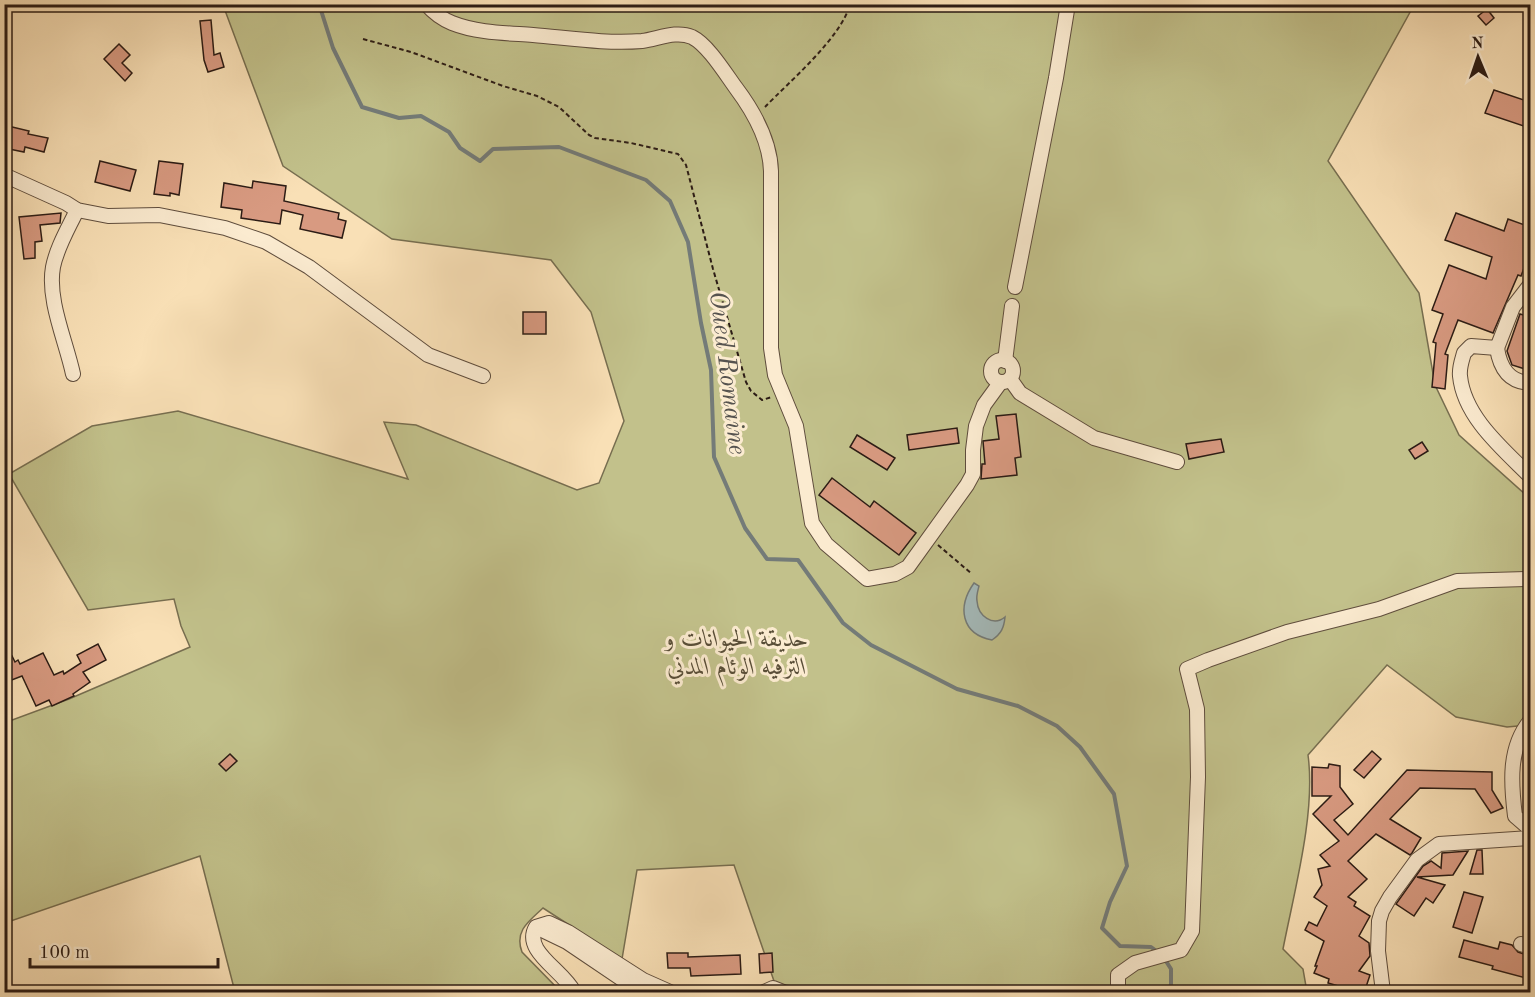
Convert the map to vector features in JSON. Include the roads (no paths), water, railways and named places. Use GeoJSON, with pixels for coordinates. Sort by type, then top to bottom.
{"type":"FeatureCollection","features":[{"type":"Feature","properties":{"kind":"street"},"geometry":{"type":"LineString","coordinates":[[426,4],[450,22],[495,32],[618,41],[644,41],[670,35],[690,36],[699,42],[718,64],[741,94],[755,118],[767,142],[771,159],[770,334],[775,375],[796,426],[812,523],[826,544],[867,579],[895,574],[908,567],[973,474],[976,426],[984,405],[1013,369],[1005,361]]}},
{"type":"Feature","properties":{"kind":"street"},"geometry":{"type":"LineString","coordinates":[[1015,287],[1056,78],[1068,4]]}},
{"type":"Feature","properties":{"kind":"street"},"geometry":{"type":"LineString","coordinates":[[4,175],[77,210],[108,216],[159,215],[225,228],[266,242],[309,267],[428,355],[483,376]]}},
{"type":"Feature","properties":{"kind":"street"},"geometry":{"type":"LineString","coordinates":[[73,374],[60,327],[52,279],[59,247],[77,210]]}},
{"type":"Feature","properties":{"kind":"street"},"geometry":{"type":"LineString","coordinates":[[1530,285],[1513,307],[1497,348],[1504,371],[1511,378],[1530,383]]}},
{"type":"Feature","properties":{"kind":"street"},"geometry":{"type":"LineString","coordinates":[[1005,361],[1012,306]]}},
{"type":"Feature","properties":{"kind":"street"},"geometry":{"type":"LineString","coordinates":[[1497,348],[1471,346],[1464,353],[1460,374],[1466,400],[1481,425],[1530,476]]}},
{"type":"Feature","properties":{"kind":"street"},"geometry":{"type":"LineString","coordinates":[[1005,361],[994,363],[990,369],[993,379],[1005,381],[1020,393],[1094,438],[1177,462]]}},
{"type":"Feature","properties":{"kind":"street"},"geometry":{"type":"LineString","coordinates":[[1118,993],[1118,975],[1135,963],[1181,950],[1191,931],[1198,777],[1197,709],[1187,669],[1287,632],[1379,609],[1457,581],[1530,579]]}},
{"type":"Feature","properties":{"kind":"street"},"geometry":{"type":"LineString","coordinates":[[1530,721],[1514,753],[1511,782],[1515,816],[1530,829]]}},
{"type":"Feature","properties":{"kind":"street"},"geometry":{"type":"LineString","coordinates":[[1386,991],[1377,941],[1379,921],[1390,897],[1417,860],[1438,844],[1530,838]]}},
{"type":"Feature","properties":{"kind":"street"},"geometry":{"type":"LineString","coordinates":[[574,993],[559,972],[539,954],[533,944],[532,933],[536,927],[549,923],[568,932],[643,980],[670,993]]}},
{"type":"Feature","properties":{"kind":"street"},"geometry":{"type":"LineString","coordinates":[[536,927],[567,942],[641,993]]}},
{"type":"Feature","properties":{"kind":"waterway","name":"Oued Romaine"},"geometry":{"type":"LineString","coordinates":[[319,4],[333,48],[362,107],[399,118],[421,116],[449,132],[460,148],[480,161],[493,149],[559,147],[646,180],[670,201],[688,242],[711,370],[714,457],[745,528],[767,559],[798,560],[843,623],[871,645],[957,689],[1018,706],[1057,726],[1080,747],[1114,794],[1127,866],[1110,902],[1102,928],[1120,946],[1151,947],[1159,953]]}},
{"type":"Feature","properties":{"kind":"waterway","name":"Oued Romaine"},"geometry":{"type":"LineString","coordinates":[[1164,958],[1171,969],[1171,985],[1165,992]]}},
{"type":"Feature","properties":{"kind":"park label","name":"حديقة الحيوانات و الترفيه الوئام المدني"},"geometry":{"type":"Point","coordinates":[737,654]}}]}
